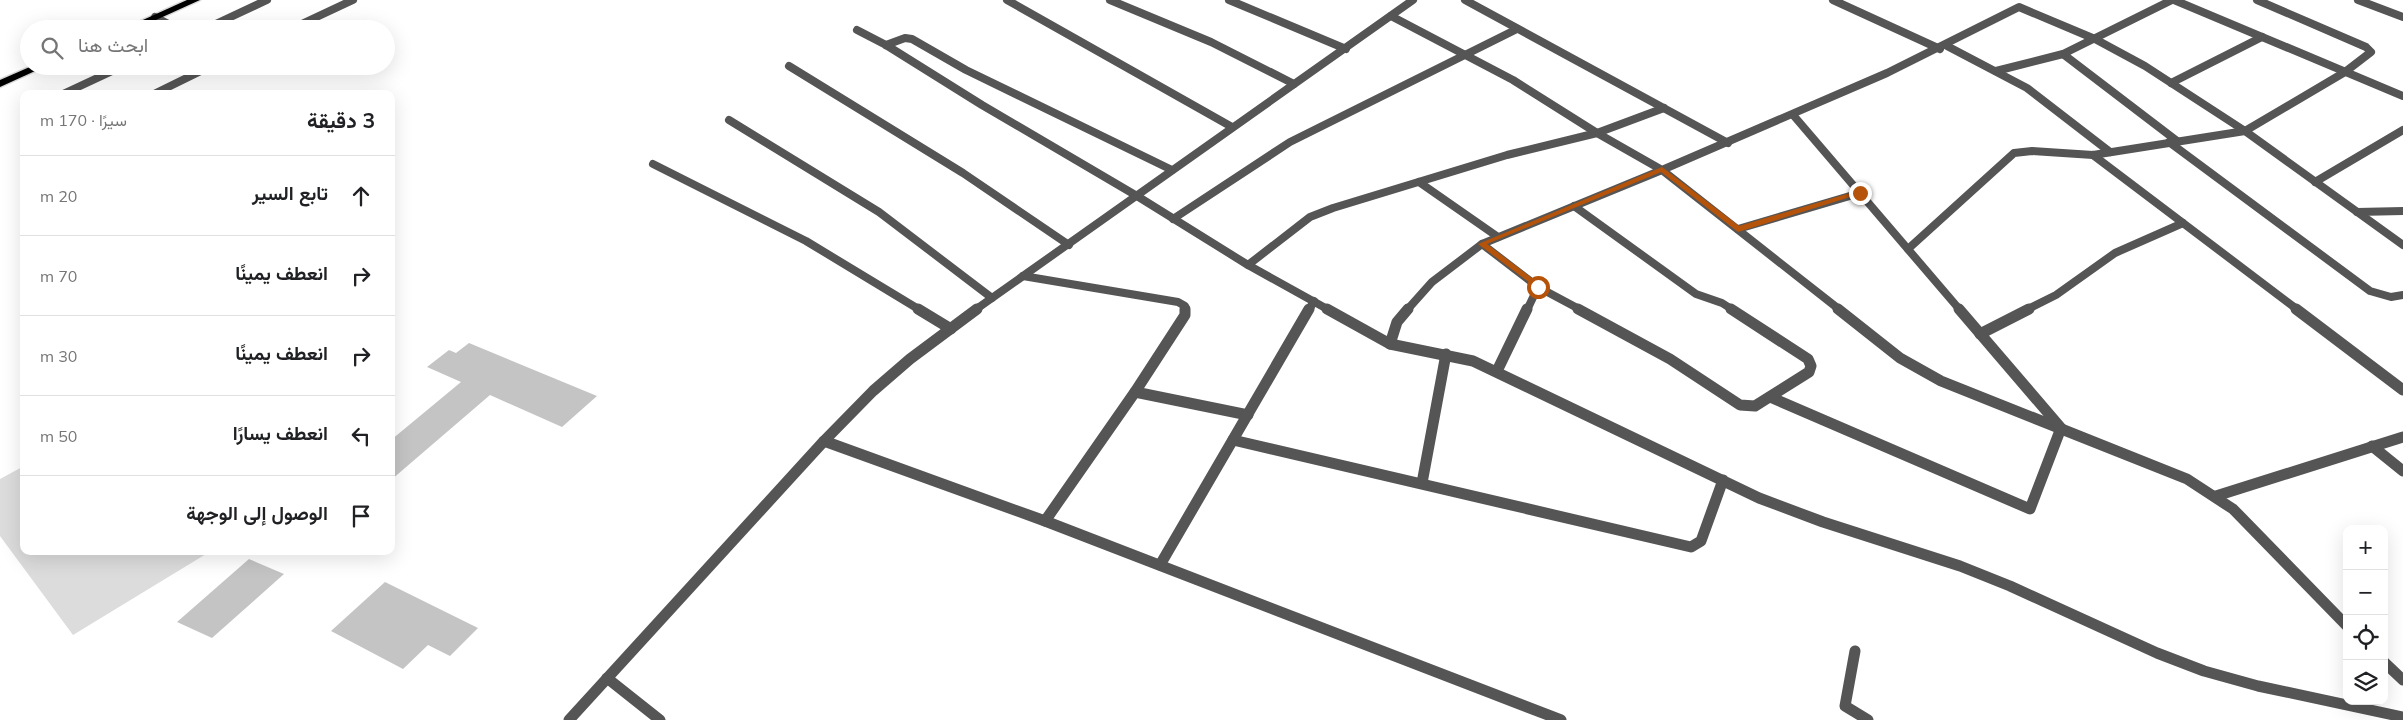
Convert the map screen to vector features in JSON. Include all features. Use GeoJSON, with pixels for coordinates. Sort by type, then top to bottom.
{"type":"FeatureCollection","features":[{"type":"Feature","properties":{"kind":"main road"},"geometry":{"type":"LineString","coordinates":[[148,20],[195,0]]}},
{"type":"Feature","properties":{"kind":"main road"},"geometry":{"type":"LineString","coordinates":[[0,84],[20,75]]}},
{"type":"Feature","properties":{"kind":"street"},"geometry":{"type":"LineString","coordinates":[[224,20],[267,0]]}},
{"type":"Feature","properties":{"kind":"street"},"geometry":{"type":"LineString","coordinates":[[310,20],[353,0]]}},
{"type":"Feature","properties":{"kind":"street"},"geometry":{"type":"LineString","coordinates":[[1007,0],[1232,127]]}},
{"type":"Feature","properties":{"kind":"street"},"geometry":{"type":"LineString","coordinates":[[1110,0],[1211,42],[1294,84]]}},
{"type":"Feature","properties":{"kind":"street"},"geometry":{"type":"LineString","coordinates":[[1230,0],[1346,49]]}},
{"type":"Feature","properties":{"kind":"street"},"geometry":{"type":"LineString","coordinates":[[570,720],[824,441],[873,391],[992,298],[1413,0]]}},
{"type":"Feature","properties":{"kind":"street"},"geometry":{"type":"LineString","coordinates":[[1465,0],[1728,143]]}},
{"type":"Feature","properties":{"kind":"street"},"geometry":{"type":"LineString","coordinates":[[1833,0],[1996,71],[2027,88],[2110,152]]}},
{"type":"Feature","properties":{"kind":"street"},"geometry":{"type":"LineString","coordinates":[[1996,71],[2063,54],[2173,0],[2403,96]]}},
{"type":"Feature","properties":{"kind":"street"},"geometry":{"type":"LineString","coordinates":[[1908,249],[2004,160],[2014,153],[2032,151],[2093,155],[2244,131],[2345,72],[2371,52],[2366,48],[2257,0]]}},
{"type":"Feature","properties":{"kind":"street"},"geometry":{"type":"LineString","coordinates":[[2358,0],[2403,17]]}},
{"type":"Feature","properties":{"kind":"street"},"geometry":{"type":"LineString","coordinates":[[1390,344],[1397,322],[1432,282],[1482,244],[1794,116],[1944,48],[2019,4],[2096,39],[2145,66],[2244,131],[2403,245]]}},
{"type":"Feature","properties":{"kind":"street"},"geometry":{"type":"LineString","coordinates":[[1391,16],[1513,80],[1597,134],[1662,170],[1900,358],[1941,381],[2187,479],[2216,496],[2232,509],[2343,622]]}},
{"type":"Feature","properties":{"kind":"street"},"geometry":{"type":"LineString","coordinates":[[155,17],[161,20]]}},
{"type":"Feature","properties":{"kind":"street"},"geometry":{"type":"LineString","coordinates":[[1174,219],[1290,142],[1468,55],[1516,29]]}},
{"type":"Feature","properties":{"kind":"street"},"geometry":{"type":"LineString","coordinates":[[857,30],[886,45],[1248,265],[1390,344],[1404,349],[1446,354],[1474,360],[1759,498],[1823,522],[1960,566],[2010,586],[2157,654],[2204,671],[2258,686],[2403,717]]}},
{"type":"Feature","properties":{"kind":"street"},"geometry":{"type":"LineString","coordinates":[[2171,84],[2262,37]]}},
{"type":"Feature","properties":{"kind":"street"},"geometry":{"type":"LineString","coordinates":[[886,45],[899,39],[912,39],[966,70],[1172,170]]}},
{"type":"Feature","properties":{"kind":"street"},"geometry":{"type":"LineString","coordinates":[[2063,54],[2173,142],[2370,292],[2397,298],[2403,295]]}},
{"type":"Feature","properties":{"kind":"street"},"geometry":{"type":"LineString","coordinates":[[789,66],[963,173],[1069,245]]}},
{"type":"Feature","properties":{"kind":"street"},"geometry":{"type":"LineString","coordinates":[[72,90],[104,75]]}},
{"type":"Feature","properties":{"kind":"street"},"geometry":{"type":"LineString","coordinates":[[162,90],[193,75]]}},
{"type":"Feature","properties":{"kind":"street"},"geometry":{"type":"LineString","coordinates":[[1248,265],[1310,217],[1333,208],[1507,155],[1597,134],[1664,108]]}},
{"type":"Feature","properties":{"kind":"street"},"geometry":{"type":"LineString","coordinates":[[1794,116],[2061,428]]}},
{"type":"Feature","properties":{"kind":"street"},"geometry":{"type":"LineString","coordinates":[[729,120],[879,212],[992,298]]}},
{"type":"Feature","properties":{"kind":"street"},"geometry":{"type":"LineString","coordinates":[[2315,182],[2401,134]]}},
{"type":"Feature","properties":{"kind":"street"},"geometry":{"type":"LineString","coordinates":[[2093,155],[2403,390]]}},
{"type":"Feature","properties":{"kind":"street"},"geometry":{"type":"LineString","coordinates":[[653,164],[806,241],[951,329]]}},
{"type":"Feature","properties":{"kind":"street"},"geometry":{"type":"LineString","coordinates":[[1419,182],[1498,237]]}},
{"type":"Feature","properties":{"kind":"street"},"geometry":{"type":"LineString","coordinates":[[1738,229],[1860,193]]}},
{"type":"Feature","properties":{"kind":"street"},"geometry":{"type":"LineString","coordinates":[[1482,244],[1538,287],[1670,359],[1740,405],[1755,406],[1809,372],[1811,366],[1808,359],[1722,303],[1696,294],[1574,206]]}},
{"type":"Feature","properties":{"kind":"street"},"geometry":{"type":"LineString","coordinates":[[2357,212],[2403,212]]}},
{"type":"Feature","properties":{"kind":"street"},"geometry":{"type":"LineString","coordinates":[[1980,334],[2056,295],[2115,253],[2183,223]]}},
{"type":"Feature","properties":{"kind":"street"},"geometry":{"type":"LineString","coordinates":[[1023,276],[1178,302],[1185,306],[1185,315],[1135,392],[1045,521]]}},
{"type":"Feature","properties":{"kind":"street"},"geometry":{"type":"LineString","coordinates":[[1497,371],[1538,287]]}},
{"type":"Feature","properties":{"kind":"street"},"geometry":{"type":"LineString","coordinates":[[1160,565],[1314,301]]}},
{"type":"Feature","properties":{"kind":"street"},"geometry":{"type":"LineString","coordinates":[[1422,483],[1446,354]]}},
{"type":"Feature","properties":{"kind":"street"},"geometry":{"type":"LineString","coordinates":[[1135,392],[1248,415]]}},
{"type":"Feature","properties":{"kind":"street"},"geometry":{"type":"LineString","coordinates":[[1770,397],[2030,509],[2061,428]]}},
{"type":"Feature","properties":{"kind":"street"},"geometry":{"type":"LineString","coordinates":[[2216,496],[2403,437]]}},
{"type":"Feature","properties":{"kind":"street"},"geometry":{"type":"LineString","coordinates":[[1233,440],[1422,483],[1691,548],[1701,541],[1722,480]]}},
{"type":"Feature","properties":{"kind":"street"},"geometry":{"type":"LineString","coordinates":[[824,441],[1045,521],[1561,720]]}},
{"type":"Feature","properties":{"kind":"street"},"geometry":{"type":"LineString","coordinates":[[2372,446],[2403,471]]}},
{"type":"Feature","properties":{"kind":"street"},"geometry":{"type":"LineString","coordinates":[[1855,651],[1845,706],[1868,720]]}},
{"type":"Feature","properties":{"kind":"street"},"geometry":{"type":"LineString","coordinates":[[2388,666],[2403,680]]}},
{"type":"Feature","properties":{"kind":"street"},"geometry":{"type":"LineString","coordinates":[[608,678],[660,720]]}},
{"type":"Feature","properties":{"kind":"shaded area"},"geometry":{"type":"Polygon","coordinates":[[[20,468],[20,555],[204,555],[73,635],[0,536],[0,479],[20,468]]]}},
{"type":"Feature","properties":{"kind":"building"},"geometry":{"type":"Polygon","coordinates":[[[469,343],[597,396],[562,427],[490,395],[395,477],[395,437],[461,382],[427,367],[449,350],[456,353],[469,343]]]}},
{"type":"Feature","properties":{"kind":"building"},"geometry":{"type":"Polygon","coordinates":[[[249,559],[284,574],[212,638],[177,622],[249,559]]]}},
{"type":"Feature","properties":{"kind":"building"},"geometry":{"type":"Polygon","coordinates":[[[385,582],[478,628],[450,656],[428,645],[403,669],[331,631],[385,582]]]}},
{"type":"Feature","properties":{"kind":"route"},"geometry":{"type":"LineString","coordinates":[[1538,287],[1482,244],[1662,170],[1738,229],[1860,193]]}}]}
